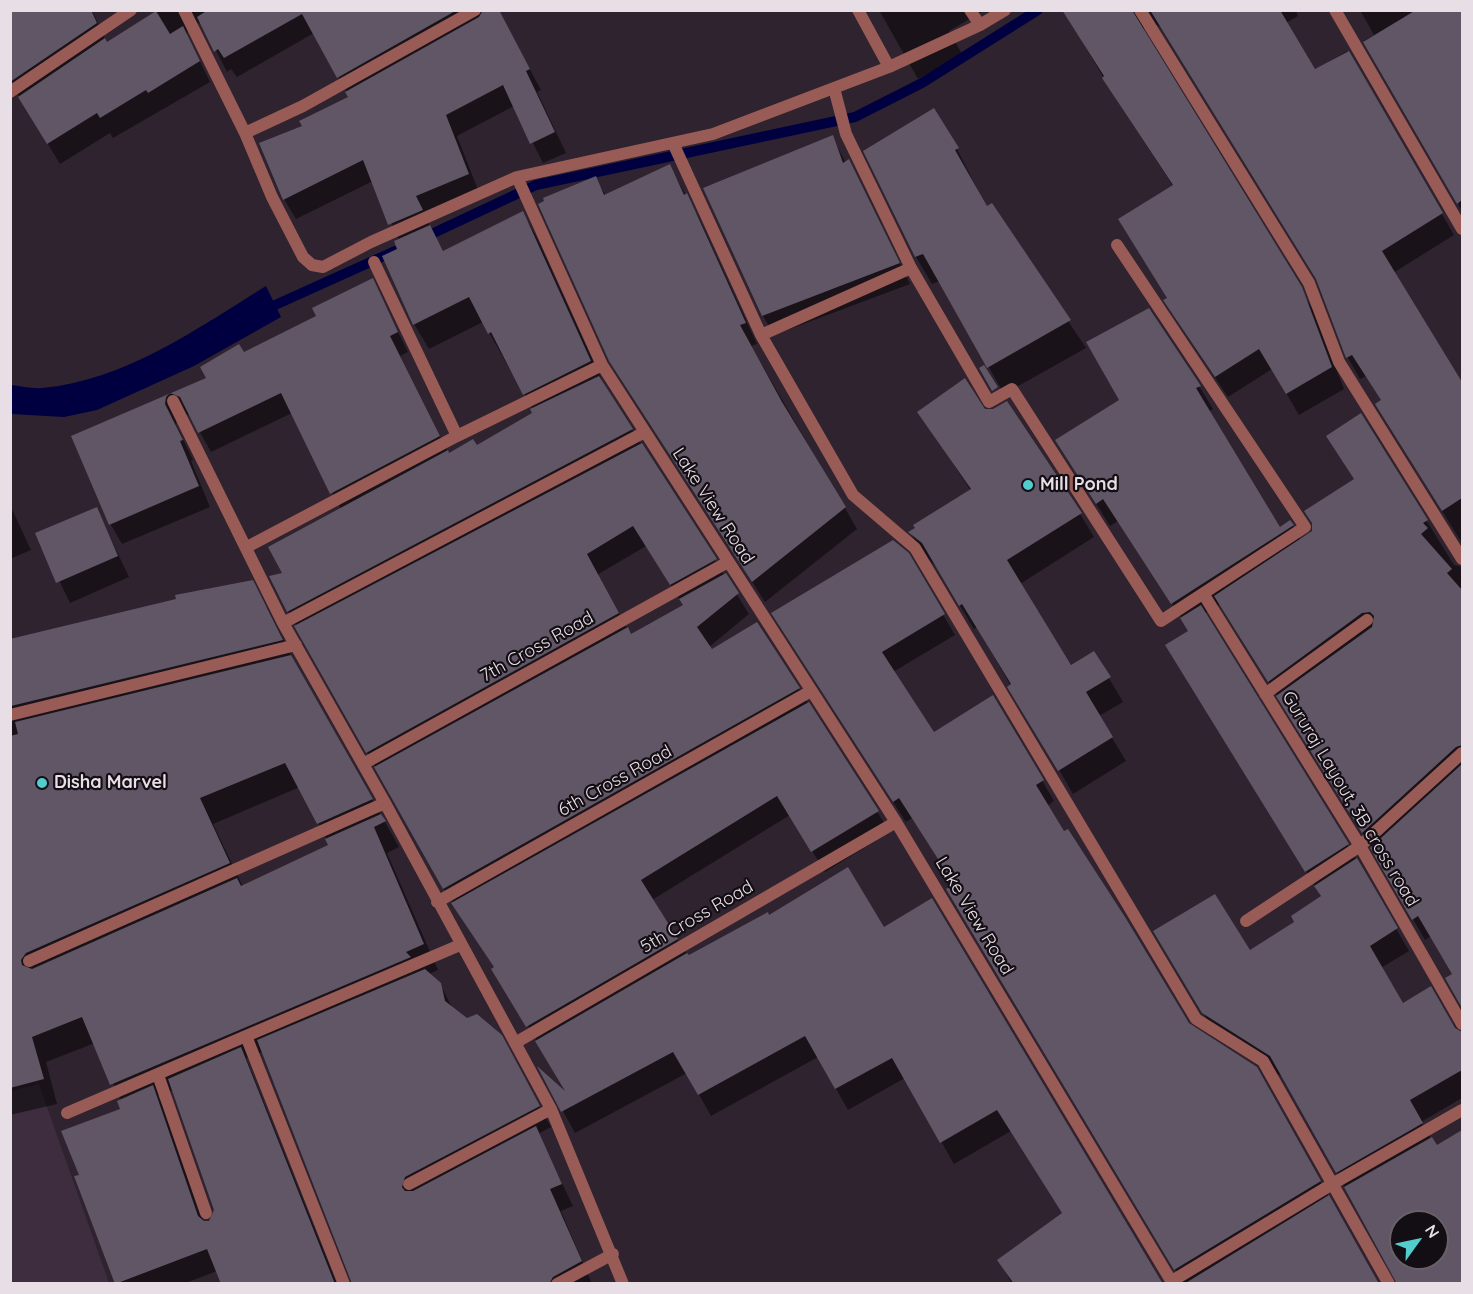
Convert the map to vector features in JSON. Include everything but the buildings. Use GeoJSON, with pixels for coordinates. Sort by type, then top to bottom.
{"type":"FeatureCollection","features":[{"type":"Feature","properties":{"kind":"street"},"geometry":{"type":"LineString","coordinates":[[10,92],[131,10]]}},
{"type":"Feature","properties":{"kind":"street"},"geometry":{"type":"LineString","coordinates":[[184,10],[245,133],[272,197],[303,257],[312,265],[323,267],[371,242],[517,177],[713,134],[836,94],[980,25],[1005,10]]}},
{"type":"Feature","properties":{"kind":"street"},"geometry":{"type":"LineString","coordinates":[[245,133],[303,106],[475,10]]}},
{"type":"Feature","properties":{"kind":"street"},"geometry":{"type":"LineString","coordinates":[[858,10],[889,68]]}},
{"type":"Feature","properties":{"kind":"street"},"geometry":{"type":"LineString","coordinates":[[970,10],[980,25]]}},
{"type":"Feature","properties":{"kind":"street"},"geometry":{"type":"LineString","coordinates":[[1140,10],[1309,282],[1339,362],[1462,559]]}},
{"type":"Feature","properties":{"kind":"street"},"geometry":{"type":"LineString","coordinates":[[1335,10],[1462,229]]}},
{"type":"Feature","properties":{"kind":"street"},"geometry":{"type":"LineString","coordinates":[[836,94],[846,134],[911,268],[989,402],[1012,389],[1161,621],[1305,527],[1117,245]]}},
{"type":"Feature","properties":{"kind":"street"},"geometry":{"type":"LineString","coordinates":[[674,143],[761,335],[853,495],[915,548],[1196,1019],[1263,1061],[1389,1284]]}},
{"type":"Feature","properties":{"kind":"street","name":"Lake View Road"},"geometry":{"type":"LineString","coordinates":[[517,177],[602,365],[643,433],[896,822],[1173,1282]]}},
{"type":"Feature","properties":{"kind":"street"},"geometry":{"type":"LineString","coordinates":[[374,262],[456,436]]}},
{"type":"Feature","properties":{"kind":"street"},"geometry":{"type":"LineString","coordinates":[[761,335],[911,268]]}},
{"type":"Feature","properties":{"kind":"street"},"geometry":{"type":"LineString","coordinates":[[247,547],[456,436],[602,365]]}},
{"type":"Feature","properties":{"kind":"street"},"geometry":{"type":"LineString","coordinates":[[173,401],[283,623],[385,803],[551,1109],[613,1254],[623,1284]]}},
{"type":"Feature","properties":{"kind":"street"},"geometry":{"type":"LineString","coordinates":[[283,623],[643,433]]}},
{"type":"Feature","properties":{"kind":"street","name":"7th Cross Road"},"geometry":{"type":"LineString","coordinates":[[363,764],[728,562]]}},
{"type":"Feature","properties":{"kind":"street","name":"Gururaj Layout, 3B cross road"},"geometry":{"type":"LineString","coordinates":[[1204,595],[1360,846],[1462,1024]]}},
{"type":"Feature","properties":{"kind":"street"},"geometry":{"type":"LineString","coordinates":[[1265,694],[1367,620]]}},
{"type":"Feature","properties":{"kind":"street"},"geometry":{"type":"LineString","coordinates":[[10,715],[296,645]]}},
{"type":"Feature","properties":{"kind":"street","name":"6th Cross Road"},"geometry":{"type":"LineString","coordinates":[[437,902],[811,691]]}},
{"type":"Feature","properties":{"kind":"street"},"geometry":{"type":"LineString","coordinates":[[1246,921],[1360,846],[1462,753]]}},
{"type":"Feature","properties":{"kind":"street"},"geometry":{"type":"LineString","coordinates":[[29,961],[385,803]]}},
{"type":"Feature","properties":{"kind":"street","name":"5th Cross Road"},"geometry":{"type":"LineString","coordinates":[[515,1043],[896,822]]}},
{"type":"Feature","properties":{"kind":"street"},"geometry":{"type":"LineString","coordinates":[[67,1113],[460,945]]}},
{"type":"Feature","properties":{"kind":"street"},"geometry":{"type":"LineString","coordinates":[[246,1036],[344,1284]]}},
{"type":"Feature","properties":{"kind":"street"},"geometry":{"type":"LineString","coordinates":[[158,1076],[206,1213]]}},
{"type":"Feature","properties":{"kind":"street"},"geometry":{"type":"LineString","coordinates":[[409,1184],[551,1109]]}},
{"type":"Feature","properties":{"kind":"street"},"geometry":{"type":"LineString","coordinates":[[1173,1282],[1334,1183],[1462,1110]]}},
{"type":"Feature","properties":{"kind":"street"},"geometry":{"type":"LineString","coordinates":[[557,1284],[613,1254]]}},
{"type":"Feature","properties":{"kind":"shaded area"},"geometry":{"type":"Polygon","coordinates":[[[266,286],[281,317],[194,366],[97,410],[64,417],[11,414],[11,385],[42,388],[72,383],[131,364],[187,335],[266,286]]]}},
{"type":"Feature","properties":{"kind":"shaded area"},"geometry":{"type":"Polygon","coordinates":[[[39,1084],[109,1283],[11,1283],[11,1091],[39,1084]]]}},
{"type":"Feature","properties":{"kind":"waterway"},"geometry":{"type":"LineString","coordinates":[[423,238],[536,185],[855,117],[922,83],[1038,10]]}},
{"type":"Feature","properties":{"kind":"waterway"},"geometry":{"type":"LineString","coordinates":[[264,310],[395,251]]}},
{"type":"Feature","properties":{"kind":"place","name":"Mill Pond"},"geometry":{"type":"Point","coordinates":[1028,485]}},
{"type":"Feature","properties":{"kind":"place","name":"Disha Marvel"},"geometry":{"type":"Point","coordinates":[42,783]}}]}
